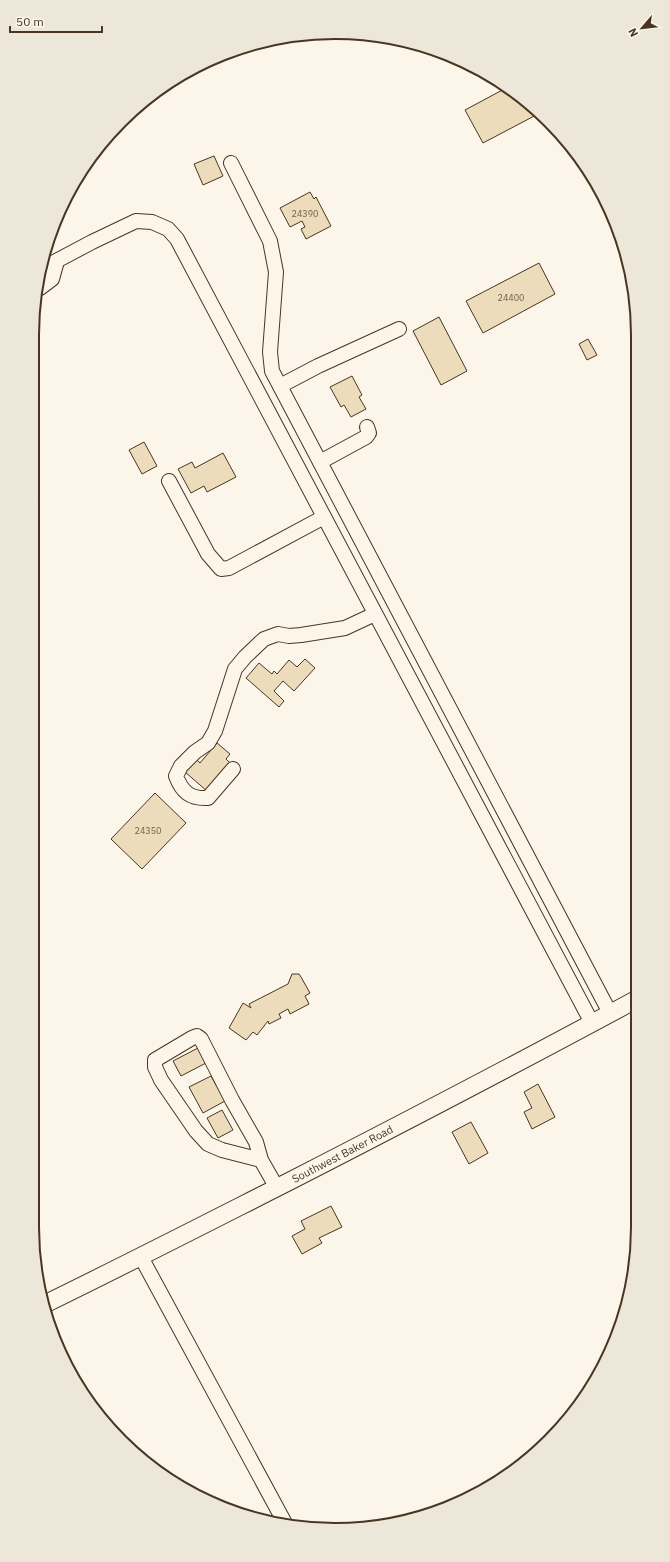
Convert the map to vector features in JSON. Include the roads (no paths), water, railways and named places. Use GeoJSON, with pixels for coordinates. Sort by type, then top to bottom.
{"type":"FeatureCollection","features":[{"type":"Feature","properties":{"kind":"main road","name":"Southwest Baker Road"},"geometry":{"type":"LineString","coordinates":[[49,1302],[277,1188],[518,1063],[631,1002]]}},
{"type":"Feature","properties":{"kind":"street"},"geometry":{"type":"LineString","coordinates":[[232,163],[270,241],[274,260],[276,272],[270,352],[272,371],[610,1014]]}},
{"type":"Feature","properties":{"kind":"street"},"geometry":{"type":"LineString","coordinates":[[47,266],[136,221],[152,222],[168,229],[177,239],[592,1024]]}},
{"type":"Feature","properties":{"kind":"street"},"geometry":{"type":"LineString","coordinates":[[44,285],[52,279],[57,261]]}},
{"type":"Feature","properties":{"kind":"street"},"geometry":{"type":"LineString","coordinates":[[280,386],[318,366],[399,329]]}},
{"type":"Feature","properties":{"kind":"street"},"geometry":{"type":"LineString","coordinates":[[320,462],[366,437],[369,433],[367,427]]}},
{"type":"Feature","properties":{"kind":"street"},"geometry":{"type":"LineString","coordinates":[[169,481],[208,554],[221,569],[229,568],[324,517]]}},
{"type":"Feature","properties":{"kind":"street"},"geometry":{"type":"LineString","coordinates":[[233,770],[208,798],[197,799],[188,795],[180,785],[176,776],[181,766],[208,742],[215,731],[235,668],[245,657],[264,639],[278,634],[289,636],[301,635],[345,628],[375,614]]}},
{"type":"Feature","properties":{"kind":"street"},"geometry":{"type":"LineString","coordinates":[[261,1160],[222,1150],[208,1144],[196,1131],[160,1080],[155,1060],[192,1038],[197,1036],[201,1040],[256,1142],[261,1160],[277,1188]]}},
{"type":"Feature","properties":{"kind":"street"},"geometry":{"type":"LineString","coordinates":[[141,1257],[282,1518]]}}]}
